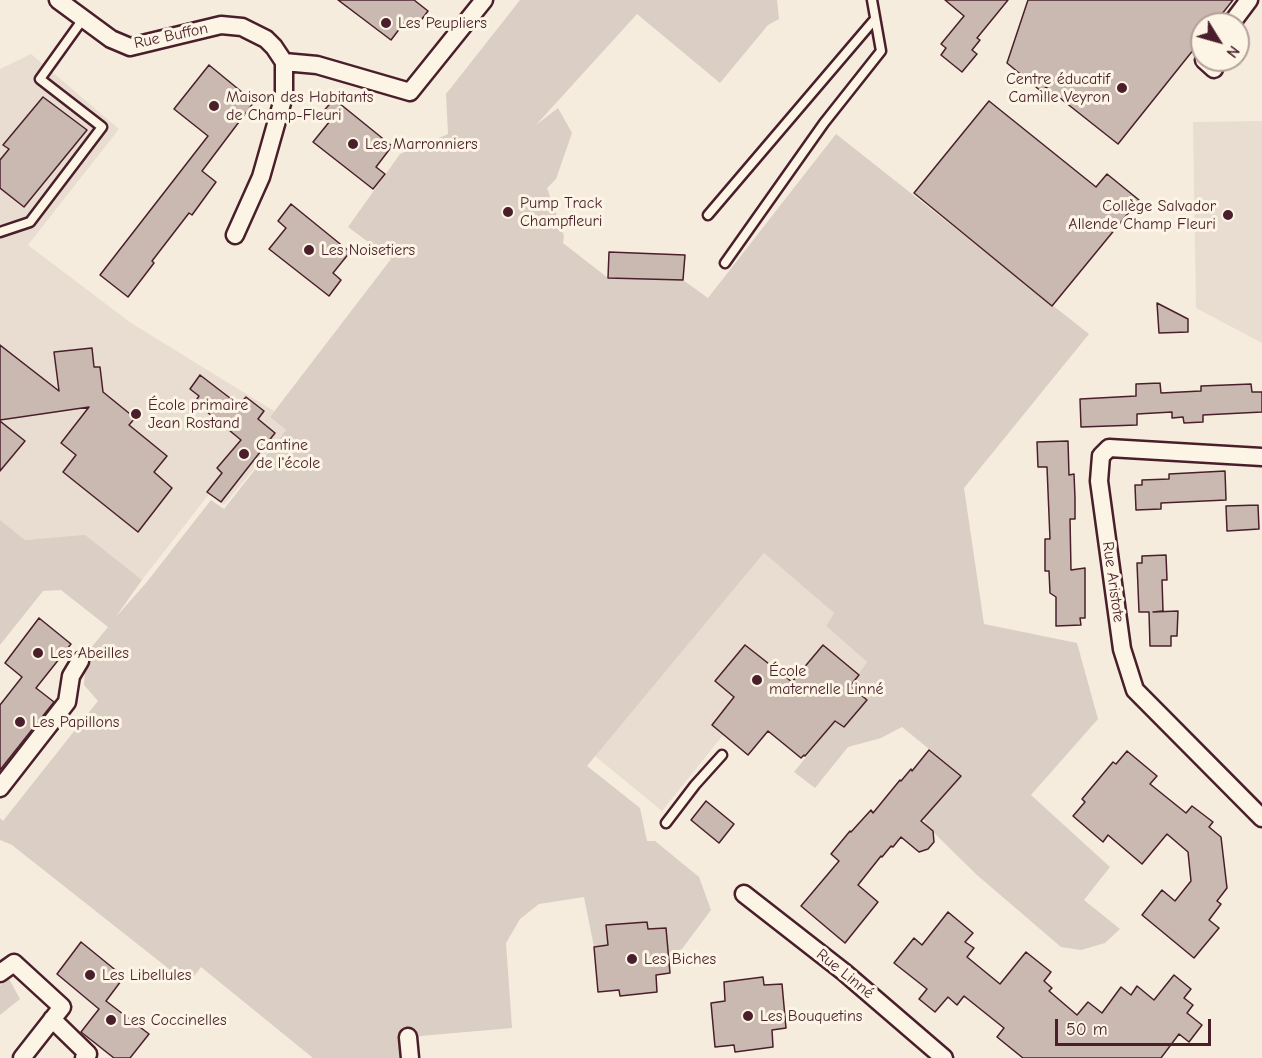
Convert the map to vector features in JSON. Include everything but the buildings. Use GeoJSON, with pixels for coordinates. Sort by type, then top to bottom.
{"type":"FeatureCollection","features":[{"type":"Feature","properties":{"kind":"street","name":"Rue Buffon"},"geometry":{"type":"LineString","coordinates":[[58,0],[111,39],[130,47],[221,25],[243,27],[266,39],[284,62]]}},
{"type":"Feature","properties":{"kind":"street"},"geometry":{"type":"LineString","coordinates":[[235,235],[261,177],[284,96],[284,62],[317,64],[410,92],[484,0]]}},
{"type":"Feature","properties":{"kind":"street","name":"Rue Aristote"},"geometry":{"type":"LineString","coordinates":[[1262,457],[1109,448],[1101,456],[1099,481],[1122,649],[1135,690],[1262,818]]}},
{"type":"Feature","properties":{"kind":"street"},"geometry":{"type":"LineString","coordinates":[[0,788],[67,702],[70,676],[80,661]]}},
{"type":"Feature","properties":{"kind":"street","name":"Rue Linné"},"geometry":{"type":"LineString","coordinates":[[744,894],[844,972],[944,1058]]}},
{"type":"Feature","properties":{"kind":"street"},"geometry":{"type":"LineString","coordinates":[[0,973],[14,963],[62,1006],[22,1058]]}},
{"type":"Feature","properties":{"kind":"street"},"geometry":{"type":"LineString","coordinates":[[52,1019],[88,1054],[84,1058]]}},
{"type":"Feature","properties":{"kind":"street"},"geometry":{"type":"LineString","coordinates":[[408,1037],[410,1058]]}},
{"type":"Feature","properties":{"kind":"lane"},"geometry":{"type":"LineString","coordinates":[[725,263],[824,123],[881,51],[872,0]]}},
{"type":"Feature","properties":{"kind":"lane"},"geometry":{"type":"LineString","coordinates":[[0,232],[30,222],[102,127],[40,79],[83,19]]}},
{"type":"Feature","properties":{"kind":"lane"},"geometry":{"type":"LineString","coordinates":[[708,215],[875,19]]}},
{"type":"Feature","properties":{"kind":"lane"},"geometry":{"type":"LineString","coordinates":[[666,823],[722,755]]}},
{"type":"Feature","properties":{"kind":"shaded area"},"geometry":{"type":"Polygon","coordinates":[[[520,0],[777,0],[779,19],[768,25],[720,83],[637,14],[536,125],[558,108],[572,133],[556,179],[547,188],[564,236],[563,243],[608,278],[683,280],[708,298],[836,134],[1089,334],[964,488],[984,624],[1077,643],[1098,719],[1031,795],[1110,867],[1084,900],[1120,929],[1105,943],[1081,950],[1061,947],[977,875],[928,827],[922,817],[944,796],[961,775],[902,727],[881,738],[848,747],[815,788],[794,772],[835,721],[844,727],[867,700],[850,686],[867,662],[826,626],[834,613],[764,553],[587,766],[640,808],[647,841],[655,841],[699,877],[711,910],[682,949],[668,953],[666,928],[648,929],[647,922],[607,925],[608,945],[594,947],[584,897],[539,904],[520,919],[506,943],[512,1028],[409,1037],[410,1058],[313,1058],[201,967],[188,984],[12,845],[0,840],[0,818],[3,821],[98,701],[84,685],[86,654],[108,627],[61,590],[43,591],[0,645],[0,520],[25,540],[85,535],[142,580],[115,618],[146,583],[211,500],[224,509],[286,430],[270,417],[391,259],[348,227],[400,154],[448,134],[446,94],[520,0]]]}},
{"type":"Feature","properties":{"kind":"shaded area","name":"École primaire Jean Rostand"},"geometry":{"type":"Polygon","coordinates":[[[31,54],[119,129],[28,245],[131,323],[274,411],[270,417],[286,430],[224,505],[209,494],[142,580],[85,536],[25,540],[0,520],[0,69],[31,54]]]}},
{"type":"Feature","properties":{"kind":"shaded area","name":"Collège Salvador Allende Champ Fleuri"},"geometry":{"type":"Polygon","coordinates":[[[1262,121],[1262,343],[1196,308],[1193,122],[1262,121]]]}},
{"type":"Feature","properties":{"kind":"shaded area","name":"École maternelle Linné"},"geometry":{"type":"Polygon","coordinates":[[[764,553],[834,613],[826,626],[867,662],[850,686],[867,700],[844,727],[835,721],[801,758],[786,746],[788,743],[771,728],[748,755],[723,735],[662,811],[595,756],[764,553]]]}},
{"type":"Feature","properties":{"kind":"shaded area"},"geometry":{"type":"Polygon","coordinates":[[[9,979],[20,999],[0,1015],[0,985],[9,979]]]}},
{"type":"Feature","properties":{"kind":"place","name":"Les Peupliers"},"geometry":{"type":"Point","coordinates":[386,23]}},
{"type":"Feature","properties":{"kind":"place","name":"Centre éducatif Camille Veyron"},"geometry":{"type":"Point","coordinates":[1122,88]}},
{"type":"Feature","properties":{"kind":"place","name":"Maison des Habitants de Champ-Fleuri"},"geometry":{"type":"Point","coordinates":[214,106]}},
{"type":"Feature","properties":{"kind":"place","name":"Les Marronniers"},"geometry":{"type":"Point","coordinates":[353,144]}},
{"type":"Feature","properties":{"kind":"place","name":"Pump Track Champfleuri"},"geometry":{"type":"Point","coordinates":[508,212]}},
{"type":"Feature","properties":{"kind":"place","name":"Collège Salvador Allende Champ Fleuri"},"geometry":{"type":"Point","coordinates":[1228,215]}},
{"type":"Feature","properties":{"kind":"place","name":"Les Noisetiers"},"geometry":{"type":"Point","coordinates":[309,250]}},
{"type":"Feature","properties":{"kind":"place","name":"École primaire Jean Rostand"},"geometry":{"type":"Point","coordinates":[136,414]}},
{"type":"Feature","properties":{"kind":"place","name":"Cantine de l'école"},"geometry":{"type":"Point","coordinates":[244,454]}},
{"type":"Feature","properties":{"kind":"place","name":"Les Abeilles"},"geometry":{"type":"Point","coordinates":[38,653]}},
{"type":"Feature","properties":{"kind":"place","name":"École maternelle Linné"},"geometry":{"type":"Point","coordinates":[757,680]}},
{"type":"Feature","properties":{"kind":"place","name":"Les Papillons"},"geometry":{"type":"Point","coordinates":[20,722]}},
{"type":"Feature","properties":{"kind":"place","name":"Les Biches"},"geometry":{"type":"Point","coordinates":[632,959]}},
{"type":"Feature","properties":{"kind":"place","name":"Les Libellules"},"geometry":{"type":"Point","coordinates":[90,975]}},
{"type":"Feature","properties":{"kind":"place","name":"Les Bouquetins"},"geometry":{"type":"Point","coordinates":[748,1016]}},
{"type":"Feature","properties":{"kind":"place","name":"Les Coccinelles"},"geometry":{"type":"Point","coordinates":[111,1020]}}]}
